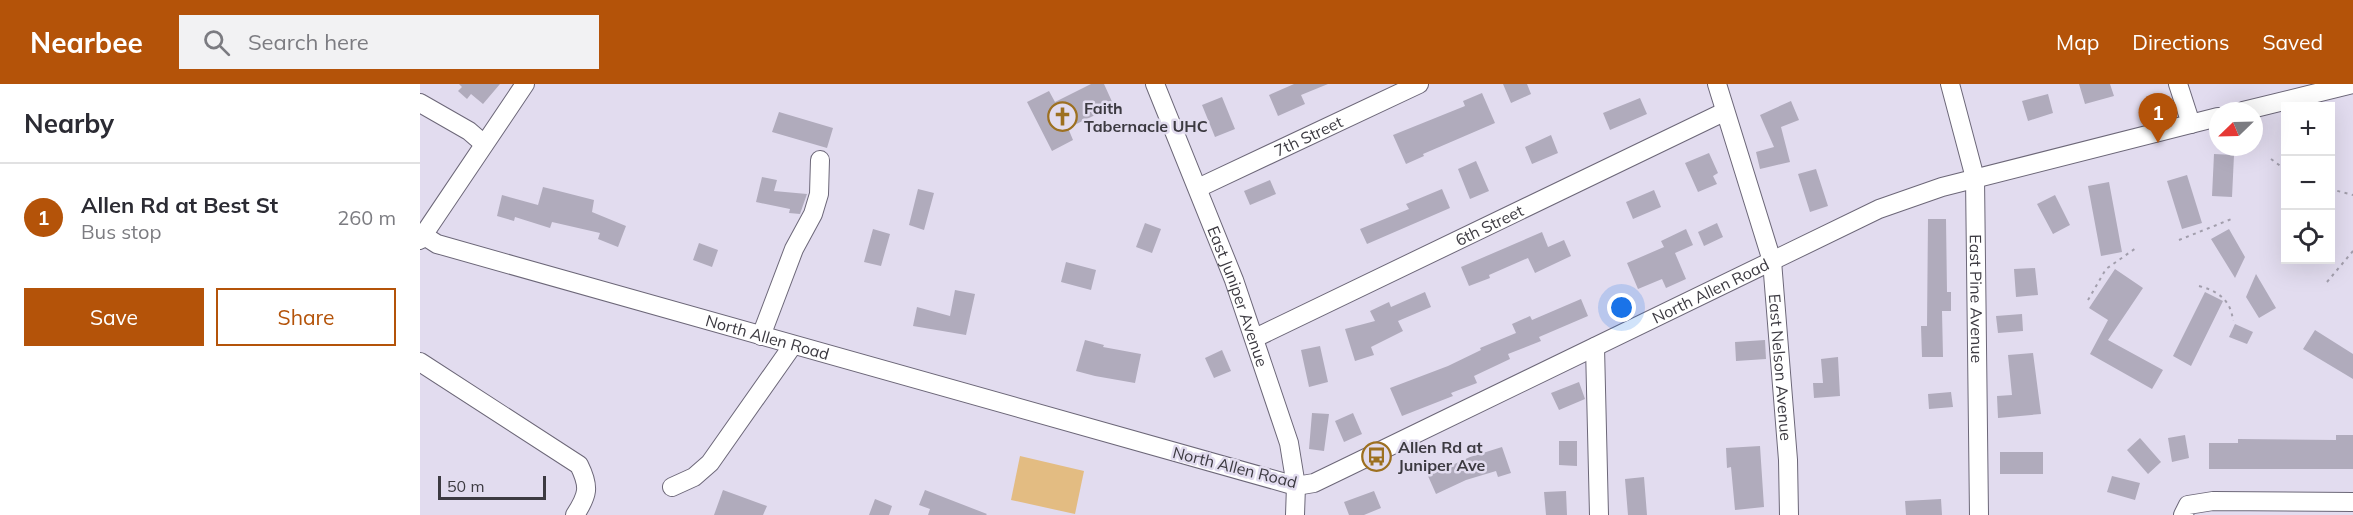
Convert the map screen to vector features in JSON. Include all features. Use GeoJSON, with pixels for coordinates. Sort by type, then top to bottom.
{"type":"FeatureCollection","features":[{"type":"Feature","properties":{"kind":"street"},"geometry":{"type":"LineString","coordinates":[[422,238],[525,84]]}},
{"type":"Feature","properties":{"kind":"street","name":"East Juniper Avenue"},"geometry":{"type":"LineString","coordinates":[[1155,84],[1198,188],[1255,338],[1289,443],[1296,486],[1294,515]]}},
{"type":"Feature","properties":{"kind":"street","name":"7th Street"},"geometry":{"type":"LineString","coordinates":[[1198,188],[1419,84]]}},
{"type":"Feature","properties":{"kind":"street","name":"East Nelson Avenue"},"geometry":{"type":"LineString","coordinates":[[1717,84],[1772,261],[1788,460],[1789,515]]}},
{"type":"Feature","properties":{"kind":"street","name":"East Pine Avenue"},"geometry":{"type":"LineString","coordinates":[[1950,84],[1975,178],[1979,515]]}},
{"type":"Feature","properties":{"kind":"street"},"geometry":{"type":"LineString","coordinates":[[2178,84],[2191,124]]}},
{"type":"Feature","properties":{"kind":"street"},"geometry":{"type":"LineString","coordinates":[[2263,106],[2353,84]]}},
{"type":"Feature","properties":{"kind":"street"},"geometry":{"type":"LineString","coordinates":[[420,103],[469,131],[484,144]]}},
{"type":"Feature","properties":{"kind":"street","name":"6th Street"},"geometry":{"type":"LineString","coordinates":[[1255,338],[1724,112]]}},
{"type":"Feature","properties":{"kind":"street","name":"North Allen Road"},"geometry":{"type":"LineString","coordinates":[[422,238],[1296,486],[1314,483],[1879,209],[1906,198],[1975,178],[2209,119]]}},
{"type":"Feature","properties":{"kind":"street"},"geometry":{"type":"LineString","coordinates":[[761,336],[794,249],[813,214],[819,194],[820,160]]}},
{"type":"Feature","properties":{"kind":"street"},"geometry":{"type":"LineString","coordinates":[[672,488],[694,477],[710,464],[793,345]]}},
{"type":"Feature","properties":{"kind":"street"},"geometry":{"type":"LineString","coordinates":[[1595,348],[1599,515]]}},
{"type":"Feature","properties":{"kind":"street"},"geometry":{"type":"LineString","coordinates":[[420,362],[579,465],[586,478],[587,487],[585,500],[574,515]]}},
{"type":"Feature","properties":{"kind":"street"},"geometry":{"type":"LineString","coordinates":[[2183,515],[2188,505],[2213,501],[2353,502]]}},
{"type":"Feature","properties":{"kind":"path"},"geometry":{"type":"LineString","coordinates":[[2271,159],[2281,166]]}},
{"type":"Feature","properties":{"kind":"path"},"geometry":{"type":"LineString","coordinates":[[2335,190],[2353,195]]}},
{"type":"Feature","properties":{"kind":"path"},"geometry":{"type":"LineString","coordinates":[[2179,240],[2234,218]]}},
{"type":"Feature","properties":{"kind":"path"},"geometry":{"type":"LineString","coordinates":[[2088,300],[2106,269],[2136,248]]}},
{"type":"Feature","properties":{"kind":"path"},"geometry":{"type":"LineString","coordinates":[[2327,282],[2353,251]]}},
{"type":"Feature","properties":{"kind":"path"},"geometry":{"type":"LineString","coordinates":[[2199,286],[2214,291],[2225,299],[2233,321]]}},
{"type":"Feature","properties":{"kind":"shaded area"},"geometry":{"type":"Polygon","coordinates":[[[1020,456],[1084,471],[1075,514],[1011,500],[1020,456]]]}},
{"type":"Feature","properties":{"kind":"building"},"geometry":{"type":"Polygon","coordinates":[[[459,84],[500,84],[483,104],[471,94],[467,99],[458,91],[462,87],[459,84]]]}},
{"type":"Feature","properties":{"kind":"building","name":"Faith Tabernacle UHC"},"geometry":{"type":"Polygon","coordinates":[[[1091,84],[1104,84],[1114,106],[1068,128],[1073,140],[1052,151],[1027,102],[1049,91],[1055,102],[1091,84]]]}},
{"type":"Feature","properties":{"kind":"building"},"geometry":{"type":"Polygon","coordinates":[[[1294,84],[1328,84],[1301,95],[1305,104],[1278,116],[1269,95],[1294,84]]]}},
{"type":"Feature","properties":{"kind":"building"},"geometry":{"type":"Polygon","coordinates":[[[1503,84],[1527,84],[1531,94],[1511,103],[1503,84]]]}},
{"type":"Feature","properties":{"kind":"building"},"geometry":{"type":"Polygon","coordinates":[[[2079,84],[2110,84],[2114,96],[2085,104],[2079,84]]]}},
{"type":"Feature","properties":{"kind":"building"},"geometry":{"type":"Polygon","coordinates":[[[1482,93],[1495,123],[1423,154],[1424,156],[1406,164],[1393,135],[1465,106],[1463,101],[1482,93]]]}},
{"type":"Feature","properties":{"kind":"building"},"geometry":{"type":"Polygon","coordinates":[[[2048,94],[2053,113],[2028,121],[2022,101],[2048,94]]]}},
{"type":"Feature","properties":{"kind":"building"},"geometry":{"type":"Polygon","coordinates":[[[1222,97],[1235,129],[1215,137],[1202,105],[1222,97]]]}},
{"type":"Feature","properties":{"kind":"building"},"geometry":{"type":"Polygon","coordinates":[[[1640,98],[1647,114],[1610,130],[1603,113],[1640,98]]]}},
{"type":"Feature","properties":{"kind":"building"},"geometry":{"type":"Polygon","coordinates":[[[1791,101],[1799,120],[1781,127],[1790,162],[1760,169],[1756,152],[1774,147],[1760,115],[1791,101]]]}},
{"type":"Feature","properties":{"kind":"building"},"geometry":{"type":"Polygon","coordinates":[[[779,112],[833,128],[827,148],[772,132],[779,112]]]}},
{"type":"Feature","properties":{"kind":"building"},"geometry":{"type":"Polygon","coordinates":[[[1551,135],[1558,153],[1532,164],[1525,147],[1551,135]]]}},
{"type":"Feature","properties":{"kind":"building"},"geometry":{"type":"Polygon","coordinates":[[[1709,153],[1718,173],[1713,176],[1717,184],[1698,192],[1685,163],[1709,153]]]}},
{"type":"Feature","properties":{"kind":"building"},"geometry":{"type":"Polygon","coordinates":[[[2214,156],[2234,156],[2232,197],[2212,196],[2214,156]]]}},
{"type":"Feature","properties":{"kind":"building"},"geometry":{"type":"Polygon","coordinates":[[[1476,161],[1489,191],[1470,199],[1458,169],[1476,161]]]}},
{"type":"Feature","properties":{"kind":"building"},"geometry":{"type":"Polygon","coordinates":[[[1816,169],[1828,206],[1810,212],[1798,174],[1816,169]]]}},
{"type":"Feature","properties":{"kind":"building"},"geometry":{"type":"Polygon","coordinates":[[[2187,175],[2202,223],[2182,229],[2167,181],[2187,175]]]}},
{"type":"Feature","properties":{"kind":"building"},"geometry":{"type":"Polygon","coordinates":[[[762,177],[777,180],[774,191],[807,194],[800,214],[789,213],[790,209],[756,202],[762,177]]]}},
{"type":"Feature","properties":{"kind":"building"},"geometry":{"type":"Polygon","coordinates":[[[1270,180],[1276,194],[1250,205],[1244,191],[1270,180]]]}},
{"type":"Feature","properties":{"kind":"building"},"geometry":{"type":"Polygon","coordinates":[[[2109,182],[2122,252],[2101,256],[2088,186],[2109,182]]]}},
{"type":"Feature","properties":{"kind":"building"},"geometry":{"type":"Polygon","coordinates":[[[543,187],[594,200],[592,212],[626,226],[618,247],[598,239],[600,233],[552,222],[550,228],[515,217],[514,221],[497,216],[502,195],[538,205],[543,187]]]}},
{"type":"Feature","properties":{"kind":"building"},"geometry":{"type":"Polygon","coordinates":[[[918,189],[934,193],[924,230],[909,225],[918,189]]]}},
{"type":"Feature","properties":{"kind":"building"},"geometry":{"type":"Polygon","coordinates":[[[1442,189],[1450,208],[1367,244],[1360,229],[1409,209],[1406,204],[1442,189]]]}},
{"type":"Feature","properties":{"kind":"building"},"geometry":{"type":"Polygon","coordinates":[[[1654,190],[1661,207],[1633,219],[1626,202],[1654,190]]]}},
{"type":"Feature","properties":{"kind":"building"},"geometry":{"type":"Polygon","coordinates":[[[2055,195],[2070,225],[2053,234],[2037,204],[2055,195]]]}},
{"type":"Feature","properties":{"kind":"building"},"geometry":{"type":"Polygon","coordinates":[[[1928,219],[1946,219],[1947,292],[1951,292],[1951,311],[1942,311],[1943,357],[1922,357],[1921,326],[1927,326],[1928,219]]]}},
{"type":"Feature","properties":{"kind":"building"},"geometry":{"type":"Polygon","coordinates":[[[1145,223],[1161,229],[1152,253],[1136,247],[1145,223]]]}},
{"type":"Feature","properties":{"kind":"building"},"geometry":{"type":"Polygon","coordinates":[[[1717,223],[1723,237],[1704,246],[1698,232],[1717,223]]]}},
{"type":"Feature","properties":{"kind":"building"},"geometry":{"type":"Polygon","coordinates":[[[873,229],[890,234],[881,266],[864,262],[873,229]]]}},
{"type":"Feature","properties":{"kind":"building"},"geometry":{"type":"Polygon","coordinates":[[[1686,229],[1693,245],[1675,253],[1686,279],[1666,288],[1662,279],[1638,289],[1627,263],[1664,247],[1661,241],[1686,229]]]}},
{"type":"Feature","properties":{"kind":"building"},"geometry":{"type":"Polygon","coordinates":[[[2229,229],[2245,257],[2235,278],[2211,239],[2229,229]]]}},
{"type":"Feature","properties":{"kind":"building"},"geometry":{"type":"Polygon","coordinates":[[[1542,232],[1548,247],[1564,240],[1571,256],[1535,273],[1528,258],[1469,286],[1461,267],[1542,232]]]}},
{"type":"Feature","properties":{"kind":"building"},"geometry":{"type":"Polygon","coordinates":[[[699,243],[718,250],[712,267],[693,260],[699,243]]]}},
{"type":"Feature","properties":{"kind":"building"},"geometry":{"type":"Polygon","coordinates":[[[1066,262],[1096,270],[1091,290],[1061,282],[1066,262]]]}},
{"type":"Feature","properties":{"kind":"building"},"geometry":{"type":"Polygon","coordinates":[[[2035,268],[2038,295],[2016,297],[2014,269],[2035,268]]]}},
{"type":"Feature","properties":{"kind":"building"},"geometry":{"type":"Polygon","coordinates":[[[2115,269],[2143,288],[2108,340],[2163,370],[2152,389],[2090,354],[2108,320],[2089,308],[2115,269]]]}},
{"type":"Feature","properties":{"kind":"building"},"geometry":{"type":"Polygon","coordinates":[[[2256,274],[2276,308],[2259,318],[2246,297],[2256,274]]]}},
{"type":"Feature","properties":{"kind":"building"},"geometry":{"type":"Polygon","coordinates":[[[955,290],[975,294],[966,335],[913,326],[917,307],[950,316],[955,290]]]}},
{"type":"Feature","properties":{"kind":"building"},"geometry":{"type":"Polygon","coordinates":[[[1425,292],[1431,307],[1398,321],[1403,331],[1371,347],[1374,355],[1355,361],[1345,329],[1375,321],[1370,311],[1389,302],[1391,307],[1425,292]]]}},
{"type":"Feature","properties":{"kind":"building"},"geometry":{"type":"Polygon","coordinates":[[[2205,292],[2223,301],[2191,366],[2173,356],[2205,292]]]}},
{"type":"Feature","properties":{"kind":"building"},"geometry":{"type":"Polygon","coordinates":[[[1581,299],[1588,316],[1539,337],[1541,341],[1508,354],[1510,359],[1474,376],[1477,383],[1451,393],[1453,396],[1402,416],[1390,388],[1448,366],[1481,350],[1480,348],[1516,333],[1512,324],[1530,316],[1532,320],[1581,299]]]}},
{"type":"Feature","properties":{"kind":"building"},"geometry":{"type":"Polygon","coordinates":[[[2022,314],[2023,331],[1998,333],[1996,316],[2022,314]]]}},
{"type":"Feature","properties":{"kind":"building"},"geometry":{"type":"Polygon","coordinates":[[[2235,324],[2253,332],[2247,344],[2229,337],[2235,324]]]}},
{"type":"Feature","properties":{"kind":"building"},"geometry":{"type":"Polygon","coordinates":[[[2315,330],[2353,354],[2353,379],[2303,349],[2315,330]]]}},
{"type":"Feature","properties":{"kind":"building"},"geometry":{"type":"Polygon","coordinates":[[[1085,340],[1104,345],[1103,347],[1141,354],[1135,383],[1076,371],[1085,340]]]}},
{"type":"Feature","properties":{"kind":"building"},"geometry":{"type":"Polygon","coordinates":[[[1765,340],[1766,359],[1736,361],[1735,342],[1765,340]]]}},
{"type":"Feature","properties":{"kind":"building"},"geometry":{"type":"Polygon","coordinates":[[[1320,346],[1328,382],[1309,387],[1301,350],[1320,346]]]}},
{"type":"Feature","properties":{"kind":"building"},"geometry":{"type":"Polygon","coordinates":[[[1222,350],[1231,371],[1214,378],[1205,358],[1222,350]]]}},
{"type":"Feature","properties":{"kind":"building"},"geometry":{"type":"Polygon","coordinates":[[[2033,353],[2041,414],[1998,418],[1997,396],[2012,395],[2008,355],[2033,353]]]}},
{"type":"Feature","properties":{"kind":"building"},"geometry":{"type":"Polygon","coordinates":[[[1838,357],[1840,396],[1814,398],[1813,383],[1823,383],[1821,359],[1838,357]]]}},
{"type":"Feature","properties":{"kind":"building"},"geometry":{"type":"Polygon","coordinates":[[[1579,382],[1585,399],[1559,410],[1551,393],[1579,382]]]}},
{"type":"Feature","properties":{"kind":"building"},"geometry":{"type":"Polygon","coordinates":[[[1951,392],[1953,407],[1929,409],[1928,394],[1951,392]]]}},
{"type":"Feature","properties":{"kind":"building"},"geometry":{"type":"Polygon","coordinates":[[[1312,413],[1329,414],[1324,451],[1309,449],[1312,413]]]}},
{"type":"Feature","properties":{"kind":"building"},"geometry":{"type":"Polygon","coordinates":[[[1353,413],[1362,434],[1344,442],[1335,421],[1353,413]]]}},
{"type":"Feature","properties":{"kind":"building"},"geometry":{"type":"Polygon","coordinates":[[[2185,435],[2189,458],[2172,462],[2168,438],[2185,435]]]}},
{"type":"Feature","properties":{"kind":"building"},"geometry":{"type":"Polygon","coordinates":[[[2336,435],[2353,435],[2353,469],[2209,469],[2209,443],[2238,443],[2238,439],[2336,440],[2336,435]]]}},
{"type":"Feature","properties":{"kind":"building"},"geometry":{"type":"Polygon","coordinates":[[[2140,438],[2161,462],[2148,474],[2127,450],[2140,438]]]}},
{"type":"Feature","properties":{"kind":"building"},"geometry":{"type":"Polygon","coordinates":[[[1559,441],[1577,441],[1577,466],[1559,465],[1559,441]]]}},
{"type":"Feature","properties":{"kind":"building"},"geometry":{"type":"Polygon","coordinates":[[[1760,446],[1764,507],[1735,510],[1731,467],[1727,468],[1726,448],[1760,446]]]}},
{"type":"Feature","properties":{"kind":"building"},"geometry":{"type":"Polygon","coordinates":[[[1502,447],[1511,473],[1498,477],[1496,471],[1466,480],[1436,494],[1428,476],[1470,457],[1502,447]]]}},
{"type":"Feature","properties":{"kind":"building"},"geometry":{"type":"Polygon","coordinates":[[[2000,452],[2043,452],[2043,474],[2000,474],[2000,452]]]}},
{"type":"Feature","properties":{"kind":"building"},"geometry":{"type":"Polygon","coordinates":[[[2112,476],[2140,483],[2135,500],[2107,492],[2112,476]]]}},
{"type":"Feature","properties":{"kind":"building"},"geometry":{"type":"Polygon","coordinates":[[[1644,477],[1647,515],[1628,515],[1625,479],[1644,477]]]}},
{"type":"Feature","properties":{"kind":"building"},"geometry":{"type":"Polygon","coordinates":[[[723,490],[767,506],[763,515],[714,515],[723,490]]]}},
{"type":"Feature","properties":{"kind":"building"},"geometry":{"type":"Polygon","coordinates":[[[925,490],[987,514],[928,515],[930,509],[919,505],[925,490]]]}},
{"type":"Feature","properties":{"kind":"building"},"geometry":{"type":"Polygon","coordinates":[[[1374,491],[1381,508],[1364,515],[1349,515],[1344,502],[1374,491]]]}},
{"type":"Feature","properties":{"kind":"building"},"geometry":{"type":"Polygon","coordinates":[[[1566,491],[1567,515],[1546,515],[1544,492],[1566,491]]]}},
{"type":"Feature","properties":{"kind":"building"},"geometry":{"type":"Polygon","coordinates":[[[875,499],[892,506],[889,515],[869,515],[875,499]]]}},
{"type":"Feature","properties":{"kind":"building"},"geometry":{"type":"Polygon","coordinates":[[[1941,499],[1942,515],[1906,515],[1905,501],[1941,499]]]}},
{"type":"Feature","properties":{"kind":"place","name":"Faith Tabernacle UHC"},"geometry":{"type":"Point","coordinates":[1063,117]}},
{"type":"Feature","properties":{"kind":"place","name":"Allen Rd at Best St"},"geometry":{"type":"Point","coordinates":[2158,143]}},
{"type":"Feature","properties":{"kind":"place","name":"Allen Rd at Juniper Ave"},"geometry":{"type":"Point","coordinates":[1377,456]}}]}
